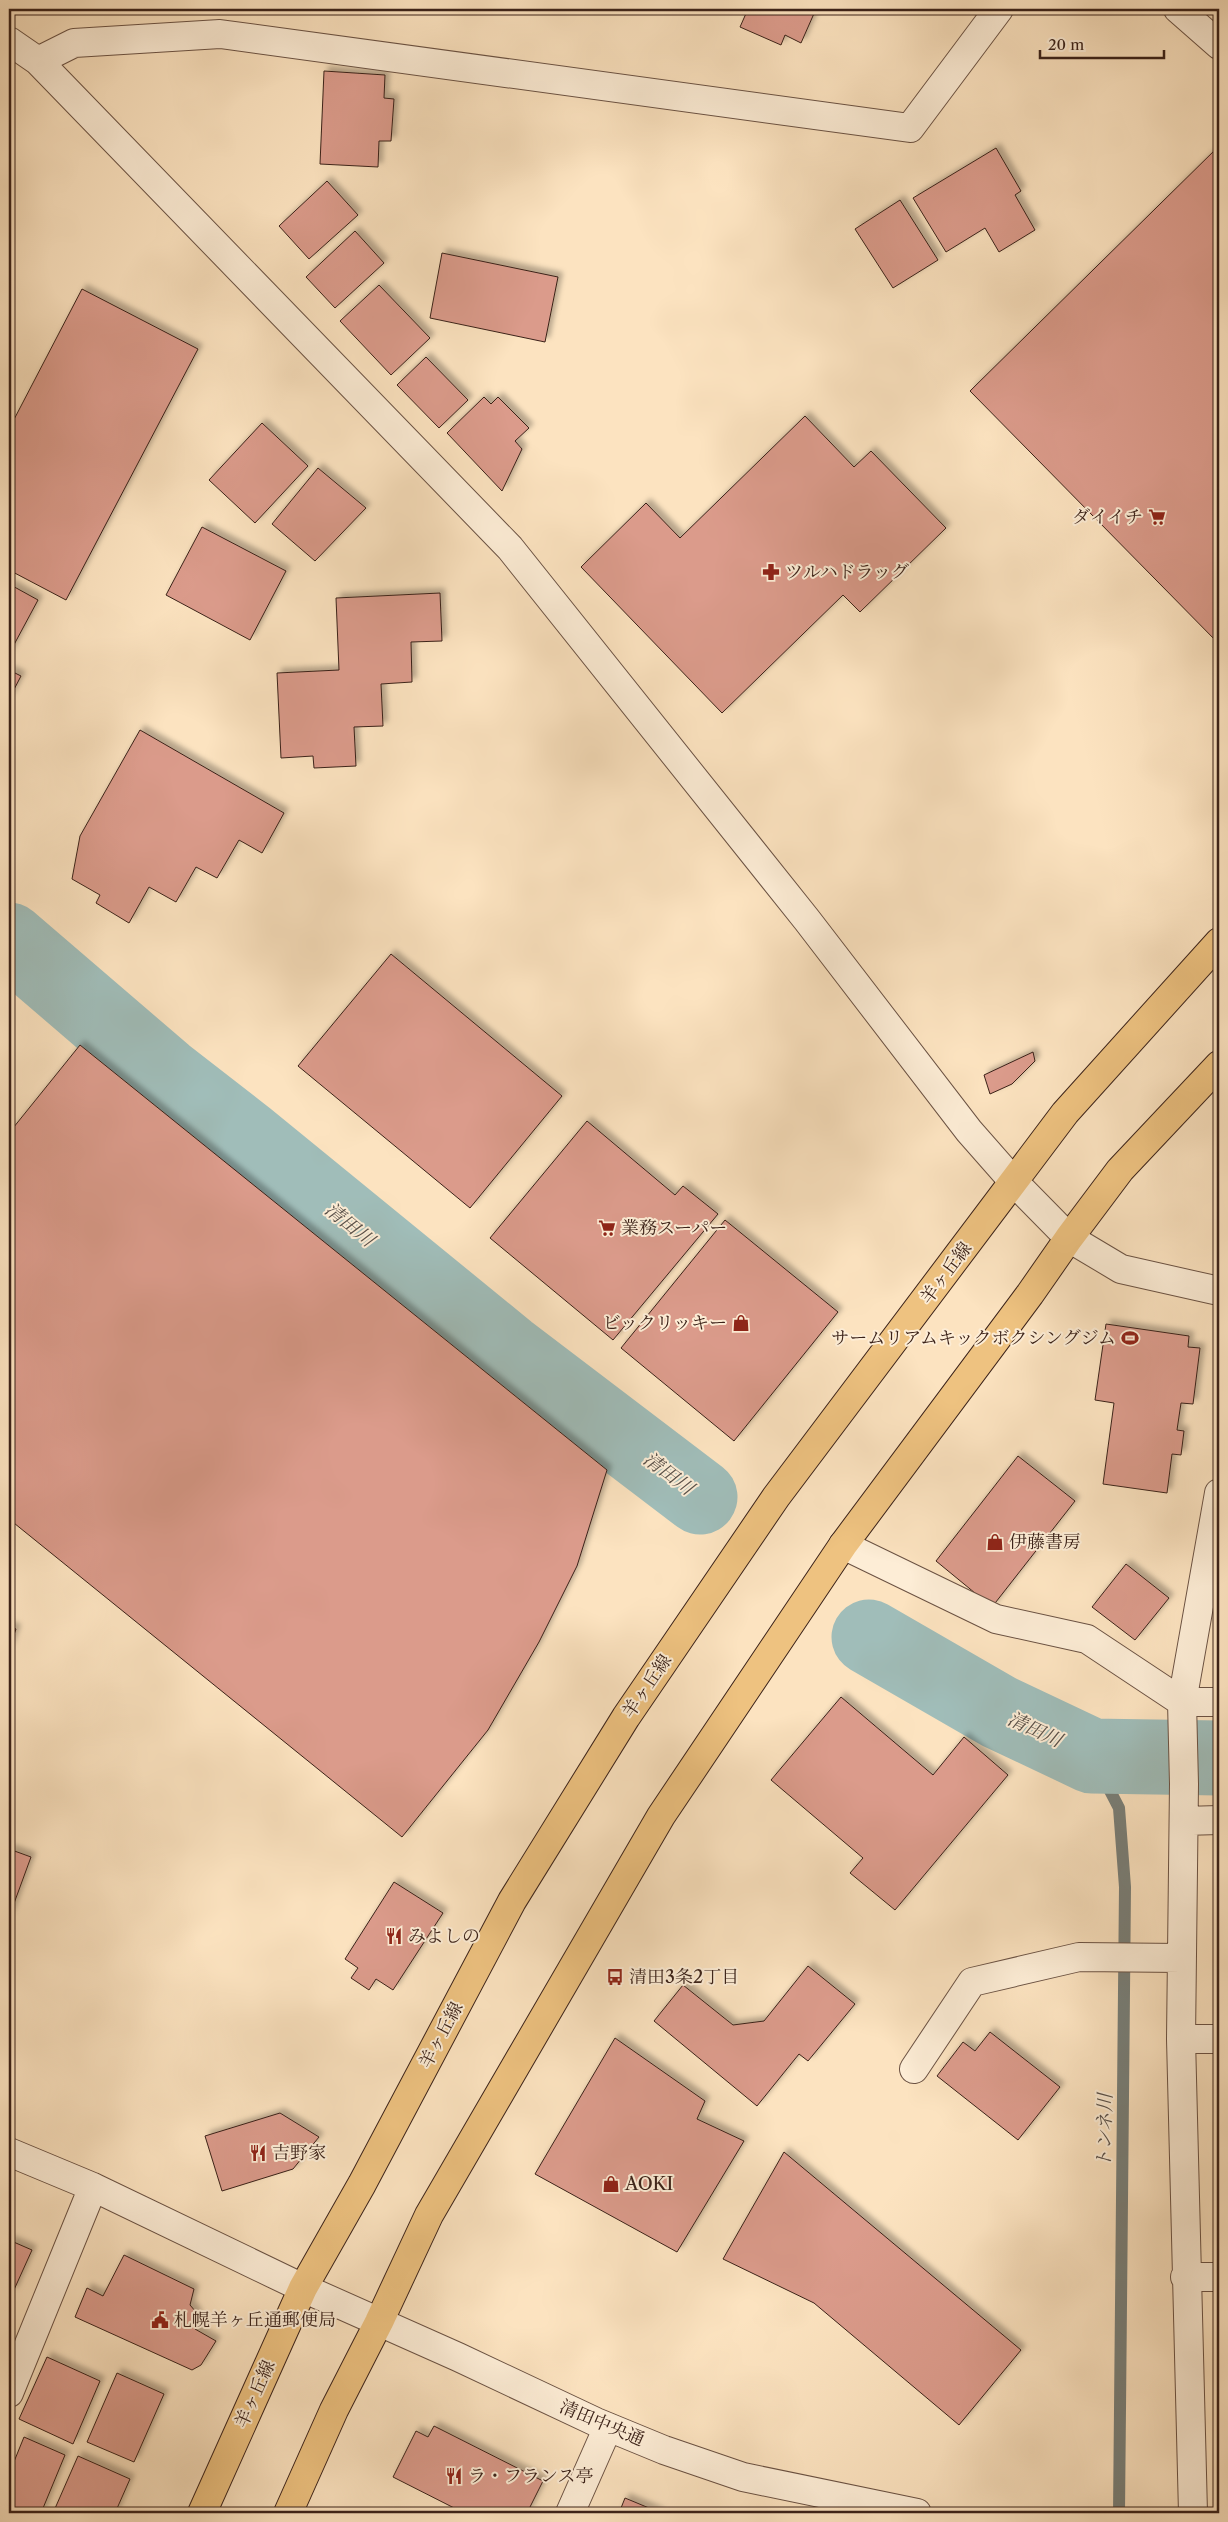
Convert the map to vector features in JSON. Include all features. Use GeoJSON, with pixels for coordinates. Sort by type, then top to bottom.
{"type":"FeatureCollection","features":[{"type":"Feature","properties":{"kind":"main road","name":"羊ヶ丘線"},"geometry":{"type":"LineString","coordinates":[[202,2513],[303,2288],[362,2184],[512,1901],[626,1717],[776,1496],[967,1245],[1065,1112],[1219,942]]}},
{"type":"Feature","properties":{"kind":"main road"},"geometry":{"type":"LineString","coordinates":[[288,2513],[334,2410],[379,2322],[429,2215],[661,1816],[843,1545],[1030,1294],[1069,1238],[1120,1170],[1219,1065]]}},
{"type":"Feature","properties":{"kind":"street"},"geometry":{"type":"LineString","coordinates":[[38,61],[74,43],[220,34],[910,128],[999,9]]}},
{"type":"Feature","properties":{"kind":"street"},"geometry":{"type":"LineString","coordinates":[[1178,9],[1219,45]]}},
{"type":"Feature","properties":{"kind":"street"},"geometry":{"type":"LineString","coordinates":[[9,41],[38,61],[510,548],[807,920],[969,1131],[1013,1181],[1069,1238],[1121,1269],[1219,1291]]}},
{"type":"Feature","properties":{"kind":"street"},"geometry":{"type":"LineString","coordinates":[[1193,2513],[1185,2277],[1181,2038],[1184,1821],[1182,1702],[1219,1493]]}},
{"type":"Feature","properties":{"kind":"street"},"geometry":{"type":"LineString","coordinates":[[843,1545],[996,1619],[1087,1640],[1182,1702],[1219,1702]]}},
{"type":"Feature","properties":{"kind":"street"},"geometry":{"type":"LineString","coordinates":[[1184,1821],[1219,1820]]}},
{"type":"Feature","properties":{"kind":"street"},"geometry":{"type":"LineString","coordinates":[[914,2069],[972,1982],[1080,1957],[1181,1958]]}},
{"type":"Feature","properties":{"kind":"street"},"geometry":{"type":"LineString","coordinates":[[1181,2038],[1219,2039]]}},
{"type":"Feature","properties":{"kind":"street","name":"清田中央通"},"geometry":{"type":"LineString","coordinates":[[9,2152],[94,2187],[303,2288],[664,2450],[744,2477],[917,2513]]}},
{"type":"Feature","properties":{"kind":"street"},"geometry":{"type":"LineString","coordinates":[[9,2393],[94,2187]]}},
{"type":"Feature","properties":{"kind":"street"},"geometry":{"type":"LineString","coordinates":[[1185,2277],[1219,2277]]}},
{"type":"Feature","properties":{"kind":"street"},"geometry":{"type":"LineString","coordinates":[[570,2513],[608,2426]]}},
{"type":"Feature","properties":{"kind":"building"},"geometry":{"type":"Polygon","coordinates":[[[528,9],[563,9],[563,13],[528,11],[528,9]]]}},
{"type":"Feature","properties":{"kind":"building"},"geometry":{"type":"Polygon","coordinates":[[[748,9],[816,9],[801,43],[785,35],[781,45],[740,27],[748,9]]]}},
{"type":"Feature","properties":{"kind":"building"},"geometry":{"type":"Polygon","coordinates":[[[324,71],[385,75],[384,98],[394,99],[391,141],[379,141],[378,167],[320,164],[324,71]]]}},
{"type":"Feature","properties":{"kind":"building","name":"ダイイチ"},"geometry":{"type":"Polygon","coordinates":[[[1219,146],[1219,644],[970,391],[1219,146]]]}},
{"type":"Feature","properties":{"kind":"building"},"geometry":{"type":"Polygon","coordinates":[[[996,148],[1021,191],[1015,195],[1035,230],[999,252],[985,228],[946,252],[913,198],[996,148]]]}},
{"type":"Feature","properties":{"kind":"building"},"geometry":{"type":"Polygon","coordinates":[[[327,181],[358,215],[309,259],[279,226],[327,181]]]}},
{"type":"Feature","properties":{"kind":"building"},"geometry":{"type":"Polygon","coordinates":[[[900,200],[938,260],[893,288],[855,229],[900,200]]]}},
{"type":"Feature","properties":{"kind":"building"},"geometry":{"type":"Polygon","coordinates":[[[355,231],[384,263],[335,308],[306,277],[355,231]]]}},
{"type":"Feature","properties":{"kind":"building"},"geometry":{"type":"Polygon","coordinates":[[[442,253],[558,277],[545,342],[430,318],[442,253]]]}},
{"type":"Feature","properties":{"kind":"building"},"geometry":{"type":"Polygon","coordinates":[[[379,285],[430,338],[391,375],[340,321],[379,285]]]}},
{"type":"Feature","properties":{"kind":"building"},"geometry":{"type":"Polygon","coordinates":[[[82,289],[198,349],[66,600],[9,570],[9,429],[82,289]]]}},
{"type":"Feature","properties":{"kind":"building"},"geometry":{"type":"Polygon","coordinates":[[[426,357],[468,400],[439,428],[397,385],[426,357]]]}},
{"type":"Feature","properties":{"kind":"building"},"geometry":{"type":"Polygon","coordinates":[[[484,397],[491,404],[498,397],[529,428],[515,441],[522,449],[502,491],[447,433],[484,397]]]}},
{"type":"Feature","properties":{"kind":"building"},"geometry":{"type":"Polygon","coordinates":[[[805,416],[854,467],[871,451],[946,528],[860,612],[843,595],[722,713],[581,567],[646,503],[680,538],[805,416]]]}},
{"type":"Feature","properties":{"kind":"building"},"geometry":{"type":"Polygon","coordinates":[[[262,423],[308,466],[255,523],[209,480],[262,423]]]}},
{"type":"Feature","properties":{"kind":"building"},"geometry":{"type":"Polygon","coordinates":[[[318,468],[366,508],[315,561],[272,524],[318,468]]]}},
{"type":"Feature","properties":{"kind":"building"},"geometry":{"type":"Polygon","coordinates":[[[202,527],[286,571],[250,640],[166,595],[202,527]]]}},
{"type":"Feature","properties":{"kind":"building"},"geometry":{"type":"Polygon","coordinates":[[[9,584],[38,600],[9,654],[9,584]]]}},
{"type":"Feature","properties":{"kind":"building"},"geometry":{"type":"Polygon","coordinates":[[[440,593],[442,641],[411,642],[412,682],[381,684],[383,726],[354,727],[356,766],[314,768],[313,756],[281,758],[277,673],[339,670],[336,598],[440,593]]]}},
{"type":"Feature","properties":{"kind":"building"},"geometry":{"type":"Polygon","coordinates":[[[9,670],[21,676],[9,699],[9,670]]]}},
{"type":"Feature","properties":{"kind":"building"},"geometry":{"type":"Polygon","coordinates":[[[140,730],[284,813],[262,853],[239,840],[217,878],[196,867],[176,902],[149,887],[129,923],[96,903],[100,895],[72,879],[80,836],[140,730]]]}},
{"type":"Feature","properties":{"kind":"building"},"geometry":{"type":"Polygon","coordinates":[[[391,954],[562,1096],[470,1208],[298,1066],[391,954]]]}},
{"type":"Feature","properties":{"kind":"building"},"geometry":{"type":"Polygon","coordinates":[[[80,1045],[607,1470],[577,1566],[539,1642],[488,1730],[402,1837],[9,1519],[9,1133],[80,1045]]]}},
{"type":"Feature","properties":{"kind":"building"},"geometry":{"type":"Polygon","coordinates":[[[1033,1052],[1035,1061],[1012,1084],[990,1094],[984,1075],[1033,1052]]]}},
{"type":"Feature","properties":{"kind":"building"},"geometry":{"type":"Polygon","coordinates":[[[587,1121],[675,1195],[683,1186],[718,1214],[613,1340],[490,1238],[587,1121]]]}},
{"type":"Feature","properties":{"kind":"building"},"geometry":{"type":"Polygon","coordinates":[[[725,1220],[838,1312],[734,1441],[621,1348],[725,1220]]]}},
{"type":"Feature","properties":{"kind":"building"},"geometry":{"type":"Polygon","coordinates":[[[1106,1324],[1189,1336],[1188,1347],[1200,1348],[1193,1404],[1181,1403],[1177,1430],[1184,1431],[1181,1455],[1172,1454],[1167,1493],[1103,1484],[1114,1403],[1095,1400],[1106,1324]]]}},
{"type":"Feature","properties":{"kind":"building"},"geometry":{"type":"Polygon","coordinates":[[[1018,1456],[1075,1501],[992,1607],[936,1561],[1018,1456]]]}},
{"type":"Feature","properties":{"kind":"building"},"geometry":{"type":"Polygon","coordinates":[[[1126,1564],[1169,1598],[1135,1640],[1092,1607],[1126,1564]]]}},
{"type":"Feature","properties":{"kind":"building"},"geometry":{"type":"Polygon","coordinates":[[[9,1626],[16,1629],[9,1649],[9,1626]]]}},
{"type":"Feature","properties":{"kind":"building"},"geometry":{"type":"Polygon","coordinates":[[[841,1697],[933,1775],[964,1737],[1008,1775],[895,1910],[850,1873],[863,1858],[771,1780],[841,1697]]]}},
{"type":"Feature","properties":{"kind":"building"},"geometry":{"type":"Polygon","coordinates":[[[9,1849],[31,1857],[9,1917],[9,1849]]]}},
{"type":"Feature","properties":{"kind":"building","name":"みよしの"},"geometry":{"type":"Polygon","coordinates":[[[394,1882],[443,1913],[393,1990],[376,1979],[369,1990],[351,1978],[358,1968],[345,1959],[394,1882]]]}},
{"type":"Feature","properties":{"kind":"building"},"geometry":{"type":"Polygon","coordinates":[[[808,1966],[855,2004],[808,2061],[799,2054],[757,2106],[654,2021],[683,1985],[733,2025],[764,2021],[808,1966]]]}},
{"type":"Feature","properties":{"kind":"building"},"geometry":{"type":"Polygon","coordinates":[[[990,2032],[1060,2087],[1018,2140],[937,2076],[963,2042],[975,2051],[990,2032]]]}},
{"type":"Feature","properties":{"kind":"building"},"geometry":{"type":"Polygon","coordinates":[[[615,2038],[705,2101],[697,2119],[744,2141],[677,2252],[535,2174],[615,2038]]]}},
{"type":"Feature","properties":{"kind":"building","name":"吉野家"},"geometry":{"type":"Polygon","coordinates":[[[280,2113],[319,2137],[293,2169],[222,2191],[205,2136],[280,2113]]]}},
{"type":"Feature","properties":{"kind":"building"},"geometry":{"type":"Polygon","coordinates":[[[784,2152],[1021,2350],[959,2425],[814,2303],[723,2259],[784,2152]]]}},
{"type":"Feature","properties":{"kind":"building"},"geometry":{"type":"Polygon","coordinates":[[[9,2240],[32,2250],[13,2292],[9,2290],[9,2240]]]}},
{"type":"Feature","properties":{"kind":"building"},"geometry":{"type":"Polygon","coordinates":[[[124,2255],[194,2289],[190,2305],[196,2312],[197,2321],[195,2329],[216,2341],[201,2365],[192,2370],[75,2317],[87,2288],[103,2296],[124,2255]]]}},
{"type":"Feature","properties":{"kind":"building"},"geometry":{"type":"Polygon","coordinates":[[[47,2357],[100,2381],[73,2444],[19,2419],[47,2357]]]}},
{"type":"Feature","properties":{"kind":"building"},"geometry":{"type":"Polygon","coordinates":[[[117,2373],[164,2394],[134,2462],[87,2442],[117,2373]]]}},
{"type":"Feature","properties":{"kind":"building"},"geometry":{"type":"Polygon","coordinates":[[[434,2426],[543,2481],[527,2513],[464,2513],[393,2477],[416,2431],[428,2437],[434,2426]]]}},
{"type":"Feature","properties":{"kind":"building"},"geometry":{"type":"Polygon","coordinates":[[[24,2437],[65,2455],[41,2513],[20,2513],[9,2508],[9,2474],[24,2437]]]}},
{"type":"Feature","properties":{"kind":"building"},"geometry":{"type":"Polygon","coordinates":[[[78,2456],[130,2479],[115,2513],[53,2513],[78,2456]]]}},
{"type":"Feature","properties":{"kind":"building"},"geometry":{"type":"Polygon","coordinates":[[[625,2498],[661,2513],[619,2513],[625,2498]]]}},
{"type":"Feature","properties":{"kind":"waterway","name":"清田川"},"geometry":{"type":"LineString","coordinates":[[9,940],[165,1074],[246,1137],[508,1351],[700,1497]]}},
{"type":"Feature","properties":{"kind":"waterway","name":"清田川"},"geometry":{"type":"LineString","coordinates":[[869,1637],[999,1712],[1092,1756],[1219,1758]]}},
{"type":"Feature","properties":{"kind":"waterway","name":"トンネ川"},"geometry":{"type":"LineString","coordinates":[[1092,1756],[1119,1808],[1125,1887],[1119,2513]]}},
{"type":"Feature","properties":{"kind":"place","name":"ダイイチ"},"geometry":{"type":"Point","coordinates":[1157,517]}},
{"type":"Feature","properties":{"kind":"place","name":"ツルハドラッグ"},"geometry":{"type":"Point","coordinates":[771,572]}},
{"type":"Feature","properties":{"kind":"place","name":"業務スーパー"},"geometry":{"type":"Point","coordinates":[607,1228]}},
{"type":"Feature","properties":{"kind":"place","name":"ビックリッキー"},"geometry":{"type":"Point","coordinates":[741,1323]}},
{"type":"Feature","properties":{"kind":"place","name":"サームリアムキックボクシングジム"},"geometry":{"type":"Point","coordinates":[1130,1338]}},
{"type":"Feature","properties":{"kind":"place","name":"伊藤書房"},"geometry":{"type":"Point","coordinates":[995,1542]}},
{"type":"Feature","properties":{"kind":"place","name":"みよしの"},"geometry":{"type":"Point","coordinates":[394,1936]}},
{"type":"Feature","properties":{"kind":"place","name":"清田3条2丁目"},"geometry":{"type":"Point","coordinates":[615,1977]}},
{"type":"Feature","properties":{"kind":"place","name":"吉野家"},"geometry":{"type":"Point","coordinates":[258,2153]}},
{"type":"Feature","properties":{"kind":"place","name":"AOKI"},"geometry":{"type":"Point","coordinates":[611,2184]}},
{"type":"Feature","properties":{"kind":"place","name":"札幌羊ヶ丘通郵便局"},"geometry":{"type":"Point","coordinates":[160,2320]}},
{"type":"Feature","properties":{"kind":"place","name":"ラ・フランス亭"},"geometry":{"type":"Point","coordinates":[454,2476]}}]}
